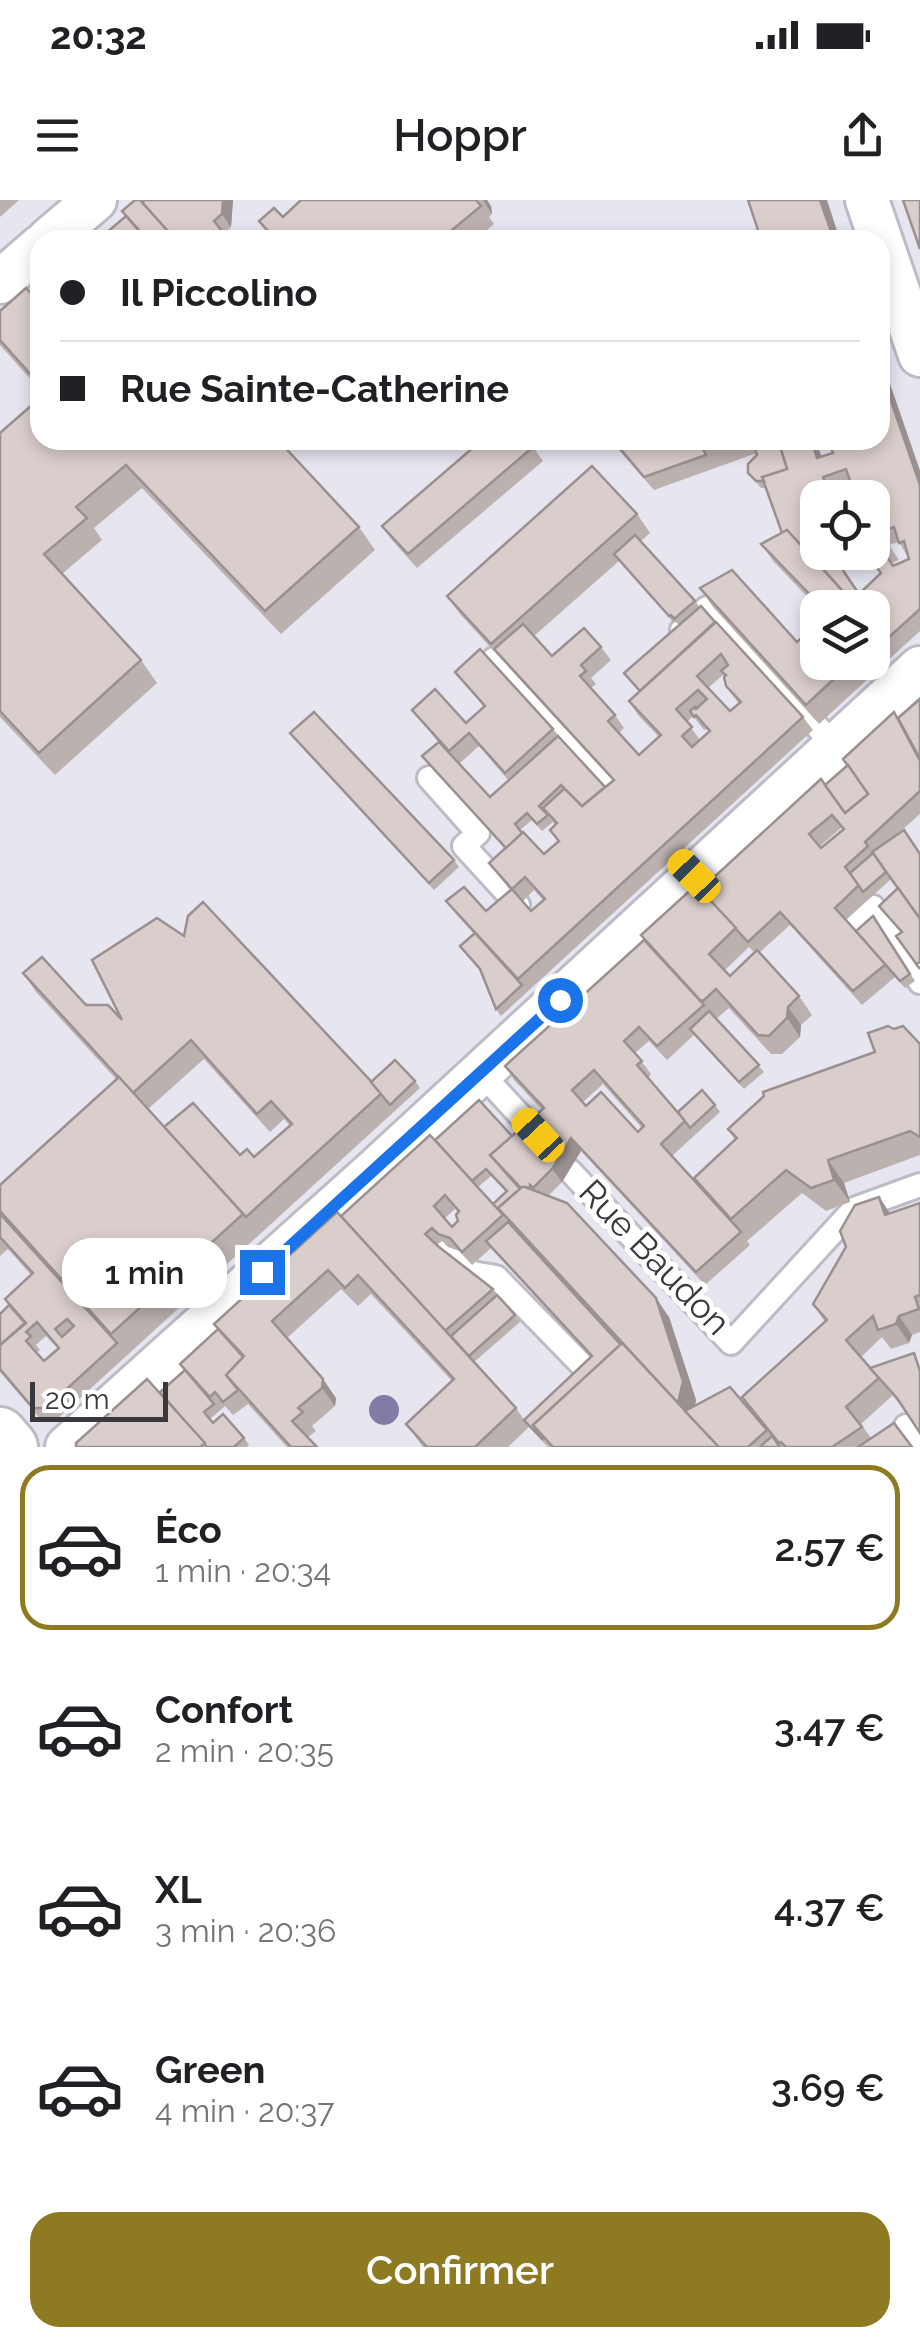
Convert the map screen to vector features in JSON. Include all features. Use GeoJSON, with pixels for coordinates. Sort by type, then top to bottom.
{"type":"FeatureCollection","features":[{"type":"Feature","properties":{"kind":"street"},"geometry":{"type":"LineString","coordinates":[[60,230],[95,200]]}},
{"type":"Feature","properties":{"kind":"street"},"geometry":{"type":"LineString","coordinates":[[867,200],[877,230]]}},
{"type":"Feature","properties":{"kind":"street"},"geometry":{"type":"LineString","coordinates":[[0,282],[30,256]]}},
{"type":"Feature","properties":{"kind":"street"},"geometry":{"type":"LineString","coordinates":[[890,267],[920,355]]}},
{"type":"Feature","properties":{"kind":"street"},"geometry":{"type":"LineString","coordinates":[[67,1447],[381,1183],[576,967],[685,866],[759,826],[835,746],[920,668]]}},
{"type":"Feature","properties":{"kind":"street"},"geometry":{"type":"LineString","coordinates":[[0,1434],[11,1447]]}},
{"type":"Feature","properties":{"kind":"lane"},"geometry":{"type":"LineString","coordinates":[[669,641],[707,608],[835,746]]}},
{"type":"Feature","properties":{"kind":"lane"},"geometry":{"type":"LineString","coordinates":[[494,659],[620,797]]}},
{"type":"Feature","properties":{"kind":"lane"},"geometry":{"type":"LineString","coordinates":[[428,778],[478,832],[464,846],[518,905]]}},
{"type":"Feature","properties":{"kind":"lane"},"geometry":{"type":"LineString","coordinates":[[847,918],[852,924],[873,906],[920,982]]}},
{"type":"Feature","properties":{"kind":"lane"},"geometry":{"type":"LineString","coordinates":[[481,1074],[538,1135]]}},
{"type":"Feature","properties":{"kind":"lane","name":"Rue Baudon"},"geometry":{"type":"LineString","coordinates":[[570,1171],[730,1343],[854,1209],[920,1185]]}},
{"type":"Feature","properties":{"kind":"lane"},"geometry":{"type":"LineString","coordinates":[[439,1244],[472,1273],[496,1277],[580,1363]]}},
{"type":"Feature","properties":{"kind":"lane"},"geometry":{"type":"LineString","coordinates":[[906,1426],[920,1446]]}},
{"type":"Feature","properties":{"kind":"building"},"geometry":{"type":"Polygon","coordinates":[[[140,200],[167,230],[139,230],[122,211],[140,200]]]}},
{"type":"Feature","properties":{"kind":"building"},"geometry":{"type":"Polygon","coordinates":[[[223,200],[222,214],[214,221],[221,230],[167,230],[142,202],[223,200]]]}},
{"type":"Feature","properties":{"kind":"building"},"geometry":{"type":"Polygon","coordinates":[[[301,200],[476,200],[481,206],[452,230],[267,230],[259,221],[274,208],[283,217],[301,200]]]}},
{"type":"Feature","properties":{"kind":"building"},"geometry":{"type":"Polygon","coordinates":[[[748,200],[820,200],[830,230],[758,230],[748,200]]]}},
{"type":"Feature","properties":{"kind":"building"},"geometry":{"type":"Polygon","coordinates":[[[903,200],[920,200],[920,249],[903,200]]]}},
{"type":"Feature","properties":{"kind":"building"},"geometry":{"type":"Polygon","coordinates":[[[126,216],[138,230],[110,230],[126,216]]]}},
{"type":"Feature","properties":{"kind":"building"},"geometry":{"type":"Polygon","coordinates":[[[26,288],[30,292],[30,374],[0,340],[0,311],[26,288]]]}},
{"type":"Feature","properties":{"kind":"building"},"geometry":{"type":"Polygon","coordinates":[[[890,398],[920,485],[920,609],[890,636],[890,590],[863,590],[881,573],[879,570],[890,570],[890,561],[893,566],[909,559],[904,541],[899,543],[894,527],[890,528],[890,480],[850,480],[846,469],[823,477],[824,480],[800,480],[800,544],[787,530],[782,533],[762,477],[787,469],[781,450],[814,450],[817,458],[833,453],[832,450],[890,450],[890,398]]]}},
{"type":"Feature","properties":{"kind":"building"},"geometry":{"type":"Polygon","coordinates":[[[30,407],[30,450],[287,450],[359,527],[265,611],[126,465],[76,507],[87,518],[44,554],[141,660],[39,753],[0,711],[0,433],[30,407]]]}},
{"type":"Feature","properties":{"kind":"building"},"geometry":{"type":"Polygon","coordinates":[[[470,450],[529,450],[408,554],[382,526],[470,450]]]}},
{"type":"Feature","properties":{"kind":"building"},"geometry":{"type":"Polygon","coordinates":[[[621,450],[704,450],[706,455],[644,477],[621,450]]]}},
{"type":"Feature","properties":{"kind":"building"},"geometry":{"type":"Polygon","coordinates":[[[755,450],[781,450],[787,469],[756,481],[748,473],[748,464],[757,455],[755,450]]]}},
{"type":"Feature","properties":{"kind":"building"},"geometry":{"type":"Polygon","coordinates":[[[592,466],[637,514],[491,644],[447,596],[592,466]]]}},
{"type":"Feature","properties":{"kind":"building"},"geometry":{"type":"Polygon","coordinates":[[[787,530],[800,544],[800,570],[823,570],[842,590],[806,590],[761,544],[787,530]]]}},
{"type":"Feature","properties":{"kind":"building"},"geometry":{"type":"Polygon","coordinates":[[[635,535],[695,601],[674,619],[614,554],[635,535]]]}},
{"type":"Feature","properties":{"kind":"building"},"geometry":{"type":"Polygon","coordinates":[[[732,570],[797,642],[800,639],[800,680],[833,680],[806,705],[700,588],[732,570]]]}},
{"type":"Feature","properties":{"kind":"building"},"geometry":{"type":"Polygon","coordinates":[[[824,570],[843,570],[856,590],[842,590],[824,570]]]}},
{"type":"Feature","properties":{"kind":"building"},"geometry":{"type":"Polygon","coordinates":[[[701,606],[715,622],[640,691],[624,673],[701,606]]]}},
{"type":"Feature","properties":{"kind":"building"},"geometry":{"type":"Polygon","coordinates":[[[716,622],[803,717],[518,979],[446,901],[464,887],[486,911],[512,889],[489,863],[523,832],[544,854],[559,841],[550,830],[557,823],[543,808],[565,788],[582,806],[614,780],[494,649],[523,624],[552,656],[584,628],[601,647],[581,665],[586,671],[580,676],[615,715],[608,721],[639,755],[661,735],[629,701],[716,622]],[[721,654],[697,676],[730,711],[741,702],[726,686],[726,675],[721,671],[728,665],[721,654]],[[698,690],[676,709],[692,727],[682,736],[692,747],[710,731],[690,711],[707,699],[698,690]],[[525,877],[512,889],[531,911],[545,899],[525,877]]]}},
{"type":"Feature","properties":{"kind":"building"},"geometry":{"type":"Polygon","coordinates":[[[480,649],[553,729],[505,773],[469,733],[449,751],[412,710],[435,689],[466,723],[485,706],[455,672],[480,649]]]}},
{"type":"Feature","properties":{"kind":"building"},"geometry":{"type":"Polygon","coordinates":[[[920,699],[920,759],[898,718],[920,699]]]}},
{"type":"Feature","properties":{"kind":"building"},"geometry":{"type":"Polygon","coordinates":[[[314,712],[454,860],[429,883],[290,733],[314,712]]]}},
{"type":"Feature","properties":{"kind":"building"},"geometry":{"type":"Polygon","coordinates":[[[894,712],[920,761],[920,791],[865,842],[868,846],[845,867],[859,885],[835,908],[886,964],[853,991],[780,912],[748,942],[700,890],[821,779],[845,813],[868,794],[843,759],[894,712]],[[832,815],[809,834],[821,848],[844,829],[832,815]]]}},
{"type":"Feature","properties":{"kind":"building"},"geometry":{"type":"Polygon","coordinates":[[[558,736],[605,787],[582,806],[561,785],[539,806],[548,815],[537,824],[527,813],[515,824],[522,833],[506,848],[422,756],[439,742],[490,797],[558,736]]]}},
{"type":"Feature","properties":{"kind":"building"},"geometry":{"type":"Polygon","coordinates":[[[848,765],[868,794],[845,813],[825,785],[848,765]]]}},
{"type":"Feature","properties":{"kind":"building"},"geometry":{"type":"Polygon","coordinates":[[[904,830],[920,854],[920,919],[872,852],[904,830]]]}},
{"type":"Feature","properties":{"kind":"building"},"geometry":{"type":"Polygon","coordinates":[[[873,853],[886,872],[863,892],[850,873],[873,853]]]}},
{"type":"Feature","properties":{"kind":"building"},"geometry":{"type":"Polygon","coordinates":[[[696,885],[736,928],[709,954],[730,976],[757,950],[799,996],[788,1007],[787,1018],[769,1036],[758,1035],[716,989],[700,1000],[641,935],[696,885]]]}},
{"type":"Feature","properties":{"kind":"building"},"geometry":{"type":"Polygon","coordinates":[[[898,888],[920,919],[920,962],[916,964],[896,936],[902,932],[879,906],[898,888]]]}},
{"type":"Feature","properties":{"kind":"building"},"geometry":{"type":"Polygon","coordinates":[[[203,902],[382,1093],[246,1217],[164,1127],[193,1103],[240,1155],[247,1149],[254,1157],[292,1124],[271,1101],[257,1114],[191,1040],[133,1093],[23,973],[42,957],[86,1005],[108,1005],[122,1020],[92,960],[157,918],[184,936],[188,916],[203,902]]]}},
{"type":"Feature","properties":{"kind":"building"},"geometry":{"type":"Polygon","coordinates":[[[873,916],[910,974],[900,981],[856,931],[873,916]]]}},
{"type":"Feature","properties":{"kind":"building"},"geometry":{"type":"Polygon","coordinates":[[[475,933],[522,985],[496,1009],[480,969],[460,946],[475,933]]]}},
{"type":"Feature","properties":{"kind":"building"},"geometry":{"type":"Polygon","coordinates":[[[644,940],[704,1005],[657,1046],[639,1027],[624,1041],[642,1061],[637,1065],[685,1121],[661,1144],[741,1232],[696,1272],[571,1138],[552,1169],[533,1188],[521,1188],[490,1155],[544,1108],[505,1066],[644,940]],[[594,1070],[572,1090],[586,1106],[601,1092],[638,1132],[644,1126],[594,1070]]]}},
{"type":"Feature","properties":{"kind":"building"},"geometry":{"type":"Polygon","coordinates":[[[709,1011],[759,1065],[739,1082],[690,1029],[709,1011]]]}},
{"type":"Feature","properties":{"kind":"building"},"geometry":{"type":"Polygon","coordinates":[[[903,1026],[920,1044],[920,1137],[910,1131],[828,1160],[834,1180],[811,1188],[786,1170],[731,1219],[694,1178],[737,1138],[728,1129],[764,1096],[763,1092],[875,1052],[868,1033],[903,1026]]]}},
{"type":"Feature","properties":{"kind":"building"},"geometry":{"type":"Polygon","coordinates":[[[395,1060],[415,1081],[390,1105],[371,1082],[395,1060]]]}},
{"type":"Feature","properties":{"kind":"building"},"geometry":{"type":"Polygon","coordinates":[[[119,1077],[243,1214],[111,1334],[0,1211],[0,1185],[119,1077]]]}},
{"type":"Feature","properties":{"kind":"building"},"geometry":{"type":"Polygon","coordinates":[[[702,1090],[715,1105],[690,1128],[678,1112],[702,1090]]]}},
{"type":"Feature","properties":{"kind":"building"},"geometry":{"type":"Polygon","coordinates":[[[479,1100],[512,1136],[490,1155],[520,1189],[498,1208],[503,1215],[493,1204],[507,1191],[486,1169],[472,1181],[435,1140],[479,1100]]]}},
{"type":"Feature","properties":{"kind":"building"},"geometry":{"type":"Polygon","coordinates":[[[430,1135],[503,1215],[462,1252],[450,1238],[432,1228],[425,1234],[493,1289],[445,1331],[341,1216],[430,1135]],[[445,1195],[434,1206],[452,1227],[458,1221],[459,1211],[445,1195]]]}},
{"type":"Feature","properties":{"kind":"building"},"geometry":{"type":"Polygon","coordinates":[[[522,1187],[567,1203],[656,1298],[683,1381],[678,1403],[498,1208],[522,1187]]]}},
{"type":"Feature","properties":{"kind":"building"},"geometry":{"type":"Polygon","coordinates":[[[879,1197],[885,1215],[920,1203],[920,1295],[915,1297],[919,1309],[878,1330],[873,1316],[846,1340],[879,1378],[846,1407],[862,1427],[832,1447],[786,1447],[742,1397],[827,1320],[813,1304],[846,1247],[840,1231],[855,1205],[879,1197]]]}},
{"type":"Feature","properties":{"kind":"building"},"geometry":{"type":"Polygon","coordinates":[[[337,1212],[516,1408],[475,1447],[427,1447],[406,1424],[454,1379],[358,1275],[345,1288],[328,1270],[272,1321],[323,1379],[322,1388],[298,1408],[303,1412],[292,1421],[317,1447],[291,1447],[226,1375],[244,1356],[214,1324],[337,1212]]]}},
{"type":"Feature","properties":{"kind":"building"},"geometry":{"type":"Polygon","coordinates":[[[0,1214],[117,1343],[46,1408],[33,1408],[0,1369],[0,1345],[26,1323],[5,1299],[33,1273],[0,1237],[0,1214]],[[67,1319],[55,1329],[62,1337],[74,1326],[67,1319]],[[37,1322],[26,1332],[31,1336],[26,1341],[44,1361],[59,1348],[37,1322]]]}},
{"type":"Feature","properties":{"kind":"building"},"geometry":{"type":"Polygon","coordinates":[[[508,1222],[621,1345],[533,1425],[543,1440],[524,1420],[592,1356],[486,1241],[508,1222]]]}},
{"type":"Feature","properties":{"kind":"building"},"geometry":{"type":"Polygon","coordinates":[[[497,1295],[515,1315],[469,1356],[451,1336],[497,1295]]]}},
{"type":"Feature","properties":{"kind":"building"},"geometry":{"type":"Polygon","coordinates":[[[9,1305],[25,1323],[0,1345],[0,1314],[9,1305]]]}},
{"type":"Feature","properties":{"kind":"building"},"geometry":{"type":"Polygon","coordinates":[[[218,1329],[243,1357],[226,1375],[238,1390],[223,1402],[215,1392],[210,1397],[180,1364],[218,1329]]]}},
{"type":"Feature","properties":{"kind":"building"},"geometry":{"type":"Polygon","coordinates":[[[622,1343],[719,1447],[553,1447],[533,1425],[622,1343]]]}},
{"type":"Feature","properties":{"kind":"building"},"geometry":{"type":"Polygon","coordinates":[[[914,1353],[920,1371],[920,1433],[897,1398],[870,1368],[914,1353]]]}},
{"type":"Feature","properties":{"kind":"building"},"geometry":{"type":"Polygon","coordinates":[[[185,1370],[214,1404],[204,1412],[213,1423],[223,1414],[244,1438],[234,1447],[207,1447],[160,1392],[185,1370]]]}},
{"type":"Feature","properties":{"kind":"building"},"geometry":{"type":"Polygon","coordinates":[[[147,1379],[205,1443],[200,1447],[76,1447],[76,1443],[147,1379]]]}},
{"type":"Feature","properties":{"kind":"building"},"geometry":{"type":"Polygon","coordinates":[[[730,1387],[767,1430],[748,1447],[719,1447],[685,1411],[730,1387]]]}},
{"type":"Feature","properties":{"kind":"building"},"geometry":{"type":"Polygon","coordinates":[[[894,1423],[912,1447],[858,1447],[894,1423]]]}},
{"type":"Feature","properties":{"kind":"building"},"geometry":{"type":"Polygon","coordinates":[[[772,1436],[780,1447],[760,1447],[772,1436]]]}},
{"type":"Feature","properties":{"kind":"route"},"geometry":{"type":"LineString","coordinates":[[262,1272],[560,1000]]}}]}
